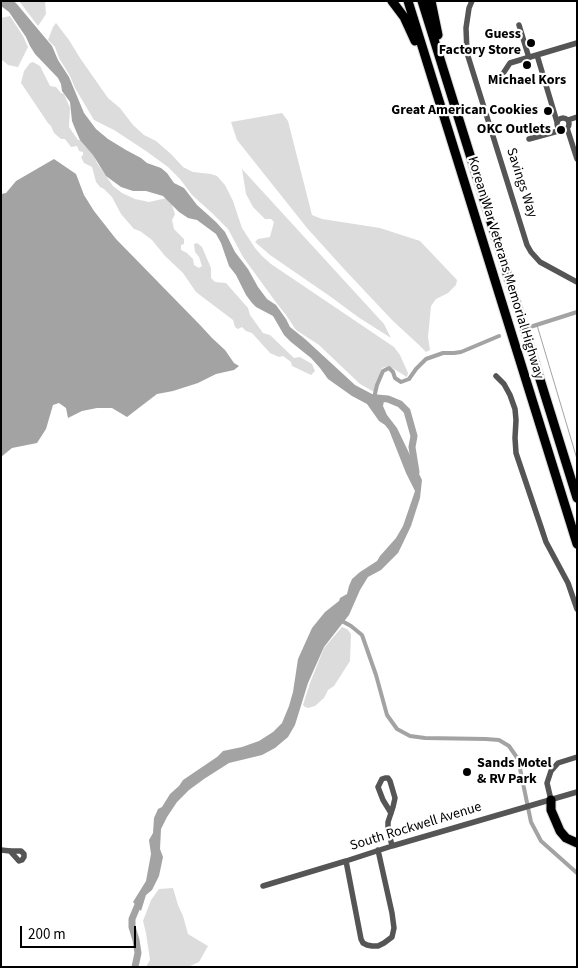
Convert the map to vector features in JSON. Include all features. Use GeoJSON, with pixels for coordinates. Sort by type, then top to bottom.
{"type":"FeatureCollection","features":[{"type":"Feature","properties":{"kind":"highway"},"geometry":{"type":"LineString","coordinates":[[392,1],[406,22],[431,75]]}},
{"type":"Feature","properties":{"kind":"highway","name":"Korean War Veterans Memorial Highway"},"geometry":{"type":"LineString","coordinates":[[408,1],[577,544]]}},
{"type":"Feature","properties":{"kind":"highway","name":"Korean War Veterans Memorial Highway"},"geometry":{"type":"LineString","coordinates":[[422,1],[577,498]]}},
{"type":"Feature","properties":{"kind":"highway"},"geometry":{"type":"LineString","coordinates":[[431,1],[445,75]]}},
{"type":"Feature","properties":{"kind":"highway"},"geometry":{"type":"LineString","coordinates":[[551,800],[563,828],[569,835],[577,839]]}},
{"type":"Feature","properties":{"kind":"highway"},"geometry":{"type":"LineString","coordinates":[[551,800],[551,810],[560,831],[566,838],[577,843]]}},
{"type":"Feature","properties":{"kind":"street","name":"Savings Way"},"geometry":{"type":"LineString","coordinates":[[472,1],[466,28],[467,53],[527,245],[540,262],[577,282]]}},
{"type":"Feature","properties":{"kind":"street"},"geometry":{"type":"LineString","coordinates":[[519,25],[529,58]]}},
{"type":"Feature","properties":{"kind":"street"},"geometry":{"type":"LineString","coordinates":[[504,72],[510,63],[577,43]]}},
{"type":"Feature","properties":{"kind":"street"},"geometry":{"type":"LineString","coordinates":[[537,55],[557,127],[565,129]]}},
{"type":"Feature","properties":{"kind":"street"},"geometry":{"type":"LineString","coordinates":[[557,122],[562,118],[568,120],[577,117]]}},
{"type":"Feature","properties":{"kind":"street"},"geometry":{"type":"LineString","coordinates":[[529,139],[565,129],[569,124],[568,120]]}},
{"type":"Feature","properties":{"kind":"street"},"geometry":{"type":"LineString","coordinates":[[565,129],[577,159]]}},
{"type":"Feature","properties":{"kind":"street"},"geometry":{"type":"LineString","coordinates":[[496,376],[504,384],[515,409],[516,453],[546,542],[568,583],[577,609]]}},
{"type":"Feature","properties":{"kind":"street"},"geometry":{"type":"LineString","coordinates":[[551,800],[547,783],[551,771],[558,763],[577,757]]}},
{"type":"Feature","properties":{"kind":"street"},"geometry":{"type":"LineString","coordinates":[[391,813],[383,800],[378,786],[382,779],[385,778],[388,778],[390,781],[395,798],[388,828],[392,846]]}},
{"type":"Feature","properties":{"kind":"street","name":"South Rockwell Avenue"},"geometry":{"type":"LineString","coordinates":[[263,886],[346,862],[378,850],[577,792]]}},
{"type":"Feature","properties":{"kind":"street"},"geometry":{"type":"LineString","coordinates":[[1,850],[10,851]]}},
{"type":"Feature","properties":{"kind":"street"},"geometry":{"type":"LineString","coordinates":[[346,862],[361,939],[367,945],[378,946],[392,937],[394,928],[378,850]]}},
{"type":"Feature","properties":{"kind":"shaded area"},"geometry":{"type":"Polygon","coordinates":[[[1,1],[13,1],[16,3],[52,46],[69,77],[84,113],[96,129],[108,139],[147,163],[161,168],[174,183],[184,188],[197,205],[225,232],[235,252],[248,269],[258,287],[267,299],[276,305],[290,327],[355,385],[372,394],[385,396],[383,406],[397,428],[422,480],[420,498],[411,526],[398,553],[381,570],[368,577],[349,615],[324,647],[308,683],[295,725],[288,737],[275,748],[262,755],[229,763],[204,779],[177,802],[167,817],[161,829],[160,849],[163,857],[159,876],[152,890],[146,895],[141,911],[133,902],[146,881],[151,854],[149,840],[153,833],[154,818],[158,809],[162,807],[170,794],[183,780],[223,751],[259,741],[273,732],[282,723],[293,692],[298,659],[312,628],[325,612],[347,594],[352,579],[377,561],[396,538],[403,526],[415,491],[389,430],[379,421],[367,404],[328,379],[311,358],[284,335],[273,316],[252,303],[229,266],[216,234],[197,220],[188,218],[179,212],[163,196],[121,187],[106,176],[93,155],[80,140],[72,121],[70,102],[62,91],[58,78],[35,54],[9,12],[1,6],[1,1]]]}},
{"type":"Feature","properties":{"kind":"shaded area"},"geometry":{"type":"Polygon","coordinates":[[[19,1],[45,1],[46,14],[38,26],[19,1]]]}},
{"type":"Feature","properties":{"kind":"shaded area"},"geometry":{"type":"Polygon","coordinates":[[[10,16],[28,47],[18,67],[8,65],[1,59],[1,18],[10,16]]]}},
{"type":"Feature","properties":{"kind":"shaded area"},"geometry":{"type":"Polygon","coordinates":[[[56,23],[108,98],[120,108],[133,125],[144,135],[156,141],[183,167],[193,172],[217,176],[225,185],[233,201],[242,228],[262,256],[394,347],[408,373],[407,377],[389,366],[382,368],[374,392],[360,384],[319,345],[296,330],[243,257],[228,229],[192,195],[180,179],[168,167],[146,151],[114,130],[94,120],[75,88],[55,47],[48,40],[56,23]]]}},
{"type":"Feature","properties":{"kind":"shaded area"},"geometry":{"type":"Polygon","coordinates":[[[33,62],[40,66],[50,86],[56,87],[64,94],[70,108],[69,127],[78,140],[84,140],[89,144],[97,163],[113,186],[135,199],[149,202],[167,198],[171,202],[175,214],[172,220],[174,229],[184,239],[181,250],[193,259],[194,265],[199,268],[202,266],[195,252],[194,244],[197,243],[202,247],[211,268],[211,278],[215,282],[226,283],[248,308],[250,315],[263,333],[270,335],[294,358],[300,357],[312,364],[315,371],[311,375],[292,366],[291,362],[283,356],[279,357],[270,353],[252,333],[242,327],[238,329],[235,327],[233,320],[196,292],[183,273],[152,240],[134,229],[121,214],[112,197],[96,182],[92,167],[84,163],[81,157],[83,152],[79,151],[77,146],[71,147],[65,139],[61,139],[54,133],[21,83],[24,71],[33,62]]]}},
{"type":"Feature","properties":{"kind":"shaded area"},"geometry":{"type":"Polygon","coordinates":[[[282,113],[288,121],[312,215],[322,219],[380,228],[420,241],[457,280],[456,285],[448,293],[436,299],[431,306],[428,337],[430,350],[426,352],[392,320],[344,269],[307,228],[237,140],[231,122],[282,113]]]}},
{"type":"Feature","properties":{"kind":"shaded area"},"geometry":{"type":"Polygon","coordinates":[[[54,159],[76,174],[84,195],[116,239],[225,350],[234,363],[239,366],[234,370],[216,374],[198,383],[157,394],[127,417],[112,408],[97,408],[82,411],[68,418],[66,408],[59,403],[53,405],[46,429],[37,443],[12,448],[1,457],[1,194],[6,193],[16,181],[54,159]]]}},
{"type":"Feature","properties":{"kind":"shaded area"},"geometry":{"type":"Polygon","coordinates":[[[242,169],[384,324],[391,338],[270,255],[255,242],[258,239],[270,237],[274,222],[271,219],[265,219],[253,207],[246,194],[242,169]]]}},
{"type":"Feature","properties":{"kind":"shaded area"},"geometry":{"type":"Polygon","coordinates":[[[342,627],[351,634],[350,661],[324,698],[315,706],[305,707],[303,705],[310,683],[324,648],[342,627]]]}},
{"type":"Feature","properties":{"kind":"shaded area"},"geometry":{"type":"Polygon","coordinates":[[[173,888],[188,934],[208,946],[199,962],[188,967],[146,967],[150,960],[143,921],[151,900],[159,889],[173,888]]]}},
{"type":"Feature","properties":{"kind":"waterway"},"geometry":{"type":"LineString","coordinates":[[530,327],[577,312]]}},
{"type":"Feature","properties":{"kind":"waterway"},"geometry":{"type":"LineString","coordinates":[[537,325],[577,459]]}},
{"type":"Feature","properties":{"kind":"waterway"},"geometry":{"type":"LineString","coordinates":[[374,398],[383,371],[389,368],[395,378],[401,382],[409,379],[426,359],[443,353],[461,352],[499,336]]}},
{"type":"Feature","properties":{"kind":"waterway"},"geometry":{"type":"LineString","coordinates":[[377,398],[388,399],[400,404],[407,411],[414,436],[412,447],[416,472]]}},
{"type":"Feature","properties":{"kind":"waterway"},"geometry":{"type":"LineString","coordinates":[[340,620],[362,635],[387,715],[397,729],[410,736],[499,740],[509,746],[518,759],[531,822],[541,841],[577,873]]}},
{"type":"Feature","properties":{"kind":"waterway"},"geometry":{"type":"LineString","coordinates":[[135,967],[138,953],[132,919],[140,900]]}},
{"type":"Feature","properties":{"kind":"place","name":"Guess Factory Store"},"geometry":{"type":"Point","coordinates":[531,43]}},
{"type":"Feature","properties":{"kind":"place","name":"Michael Kors"},"geometry":{"type":"Point","coordinates":[527,65]}},
{"type":"Feature","properties":{"kind":"place","name":"Great American Cookies"},"geometry":{"type":"Point","coordinates":[548,111]}},
{"type":"Feature","properties":{"kind":"place","name":"OKC Outlets"},"geometry":{"type":"Point","coordinates":[561,130]}},
{"type":"Feature","properties":{"kind":"place","name":"Sands Motel & RV Park"},"geometry":{"type":"Point","coordinates":[467,772]}}]}
